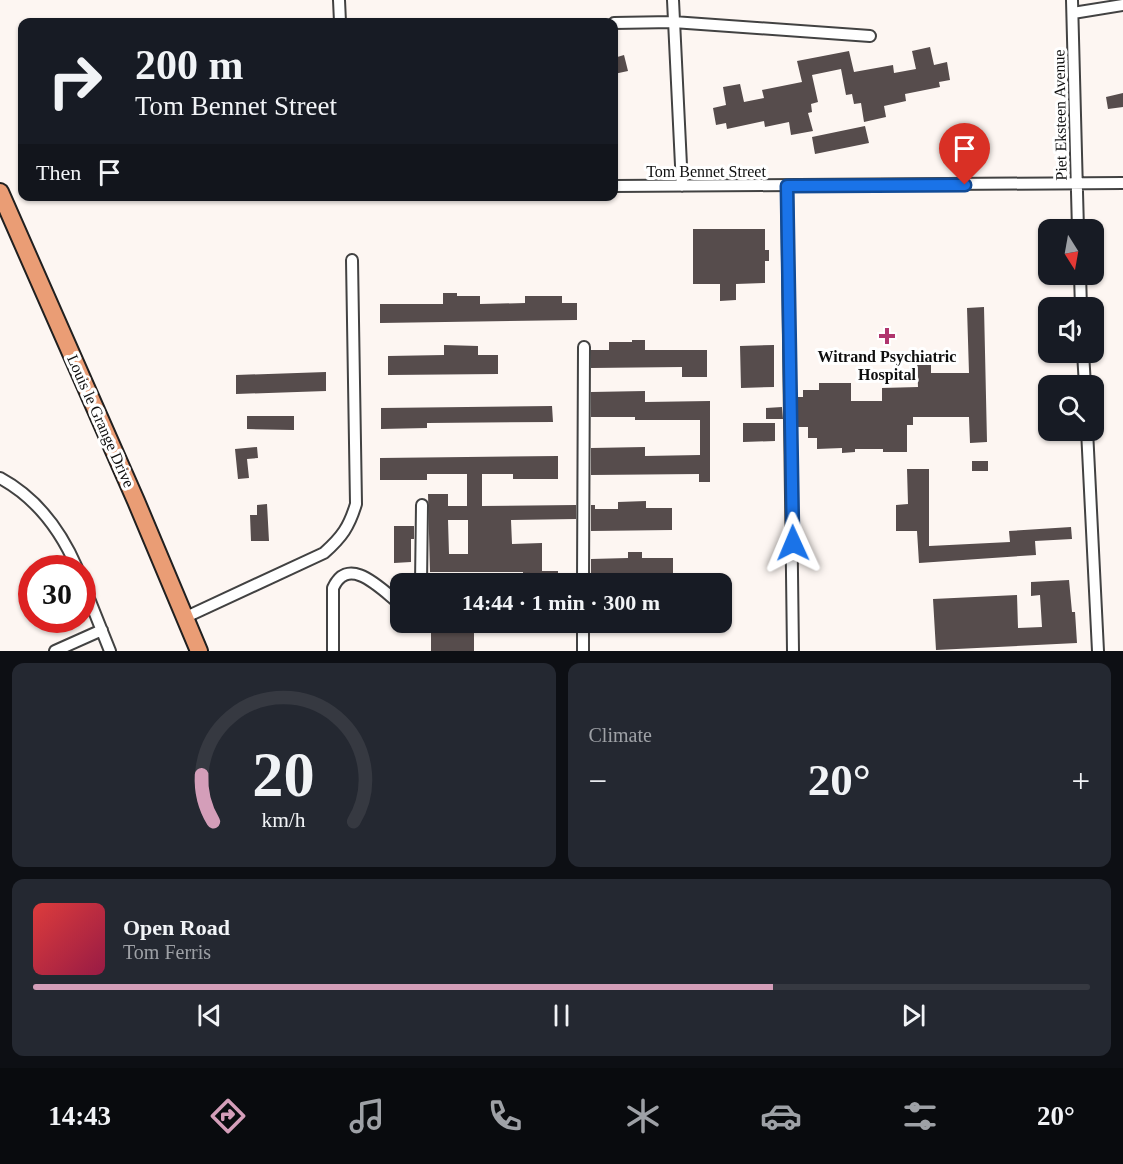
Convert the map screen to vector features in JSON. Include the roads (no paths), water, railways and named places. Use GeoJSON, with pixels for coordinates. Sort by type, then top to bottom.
{"type":"FeatureCollection","features":[{"type":"Feature","properties":{"kind":"main road","name":"Louis le Grange Drive"},"geometry":{"type":"LineString","coordinates":[[0,192],[136,501],[199,651]]}},
{"type":"Feature","properties":{"kind":"street"},"geometry":{"type":"LineString","coordinates":[[339,0],[340,18]]}},
{"type":"Feature","properties":{"kind":"street"},"geometry":{"type":"LineString","coordinates":[[673,0],[682,186]]}},
{"type":"Feature","properties":{"kind":"street","name":"Piet Eksteen Avenue"},"geometry":{"type":"LineString","coordinates":[[1072,0],[1078,219]]}},
{"type":"Feature","properties":{"kind":"street"},"geometry":{"type":"LineString","coordinates":[[1073,13],[1123,5]]}},
{"type":"Feature","properties":{"kind":"street"},"geometry":{"type":"LineString","coordinates":[[618,23],[673,22],[870,36]]}},
{"type":"Feature","properties":{"kind":"street","name":"Tom Bennet Street"},"geometry":{"type":"LineString","coordinates":[[618,186],[1123,183]]}},
{"type":"Feature","properties":{"kind":"street"},"geometry":{"type":"LineString","coordinates":[[787,186],[793,651]]}},
{"type":"Feature","properties":{"kind":"street"},"geometry":{"type":"LineString","coordinates":[[184,618],[324,553],[340,539],[350,524],[356,504],[352,260]]}},
{"type":"Feature","properties":{"kind":"street"},"geometry":{"type":"LineString","coordinates":[[583,573],[584,347]]}},
{"type":"Feature","properties":{"kind":"street"},"geometry":{"type":"LineString","coordinates":[[1088,441],[1098,651]]}},
{"type":"Feature","properties":{"kind":"street"},"geometry":{"type":"LineString","coordinates":[[0,478],[19,490],[44,512],[63,538],[71,555]]}},
{"type":"Feature","properties":{"kind":"street"},"geometry":{"type":"LineString","coordinates":[[421,573],[422,505]]}},
{"type":"Feature","properties":{"kind":"street"},"geometry":{"type":"LineString","coordinates":[[333,651],[333,588],[336,582],[342,577],[357,574],[366,577],[390,596]]}},
{"type":"Feature","properties":{"kind":"street"},"geometry":{"type":"LineString","coordinates":[[96,615],[110,651]]}},
{"type":"Feature","properties":{"kind":"street"},"geometry":{"type":"LineString","coordinates":[[55,651],[102,630]]}},
{"type":"Feature","properties":{"kind":"street"},"geometry":{"type":"LineString","coordinates":[[583,633],[583,651]]}},
{"type":"Feature","properties":{"kind":"place","name":"Witrand Psychiatric Hospital"},"geometry":{"type":"Point","coordinates":[887,336]}}]}
